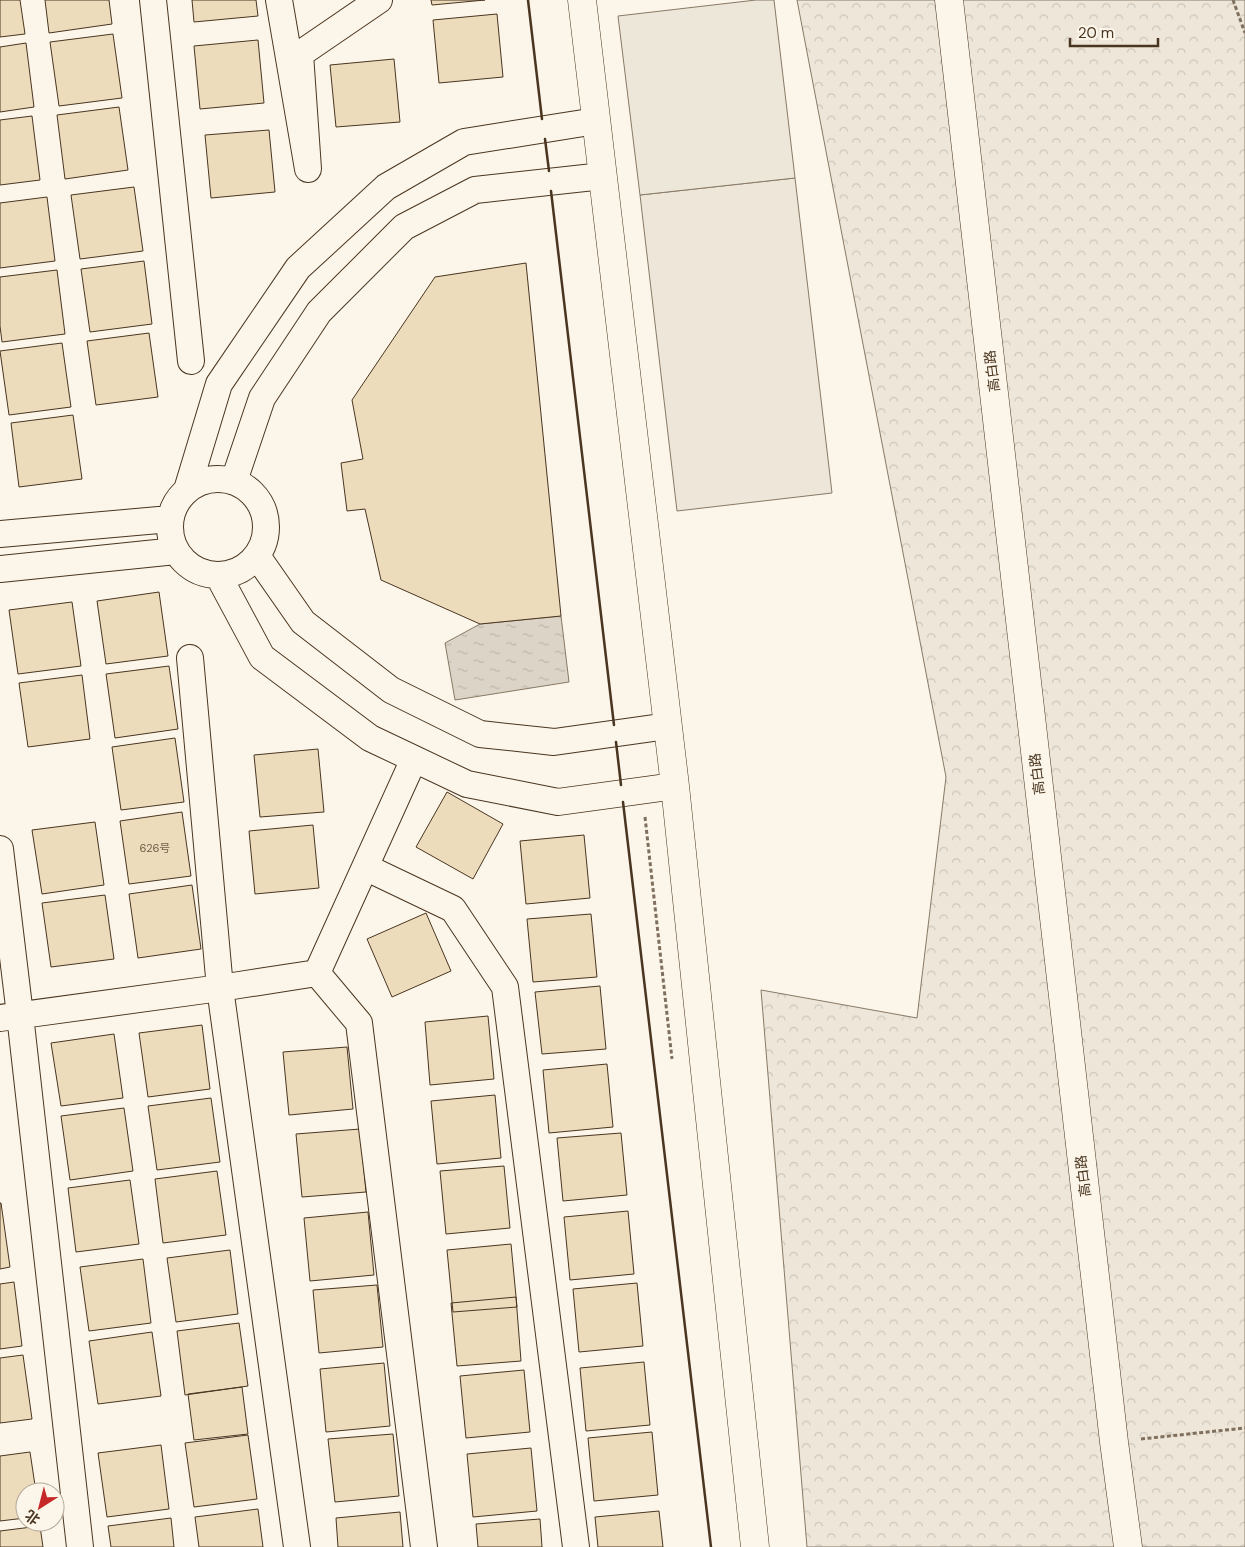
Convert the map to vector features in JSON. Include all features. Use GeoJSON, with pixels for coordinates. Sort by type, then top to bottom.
{"type":"FeatureCollection","features":[{"type":"Feature","properties":{"kind":"street"},"geometry":{"type":"LineString","coordinates":[[153,0],[191,361]]}},
{"type":"Feature","properties":{"kind":"street"},"geometry":{"type":"LineString","coordinates":[[279,0],[308,169],[300,54],[379,0]]}},
{"type":"Feature","properties":{"kind":"street"},"geometry":{"type":"LineString","coordinates":[[582,0],[675,786],[755,1547]]}},
{"type":"Feature","properties":{"kind":"street","name":"高白路"},"geometry":{"type":"LineString","coordinates":[[949,0],[1114,1442],[1128,1547]]}},
{"type":"Feature","properties":{"kind":"street"},"geometry":{"type":"LineString","coordinates":[[187,490],[219,384],[298,268],[386,187],[464,142],[596,121]]}},
{"type":"Feature","properties":{"kind":"street"},"geometry":{"type":"LineString","coordinates":[[234,481],[262,398],[319,312],[404,227],[475,190],[603,176]]}},
{"type":"Feature","properties":{"kind":"street"},"geometry":{"type":"LineString","coordinates":[[217,479],[234,481],[247,488],[258,499],[264,513],[266,528],[264,542],[257,556],[246,566],[233,573],[218,575],[202,572],[187,564],[176,551],[171,536],[170,518],[176,503],[187,490],[201,482],[217,479]]}},
{"type":"Feature","properties":{"kind":"street"},"geometry":{"type":"LineString","coordinates":[[0,534],[170,518]]}},
{"type":"Feature","properties":{"kind":"street"},"geometry":{"type":"LineString","coordinates":[[0,569],[176,551]]}},
{"type":"Feature","properties":{"kind":"street"},"geometry":{"type":"LineString","coordinates":[[257,556],[303,622],[391,690],[480,734],[554,742],[668,726]]}},
{"type":"Feature","properties":{"kind":"street"},"geometry":{"type":"LineString","coordinates":[[218,575],[262,657],[370,738],[467,784],[558,802],[675,786]]}},
{"type":"Feature","properties":{"kind":"street"},"geometry":{"type":"LineString","coordinates":[[190,658],[220,988],[297,1547]]}},
{"type":"Feature","properties":{"kind":"street"},"geometry":{"type":"LineString","coordinates":[[317,973],[414,758]]}},
{"type":"Feature","properties":{"kind":"street"},"geometry":{"type":"LineString","coordinates":[[0,849],[10,1016],[80,1547]]}},
{"type":"Feature","properties":{"kind":"street"},"geometry":{"type":"LineString","coordinates":[[365,867],[453,909],[504,987],[576,1547]]}},
{"type":"Feature","properties":{"kind":"street"},"geometry":{"type":"LineString","coordinates":[[10,1016],[317,973]]}},
{"type":"Feature","properties":{"kind":"street"},"geometry":{"type":"LineString","coordinates":[[317,973],[359,1022],[424,1547]]}},
{"type":"Feature","properties":{"kind":"path"},"geometry":{"type":"LineString","coordinates":[[1233,0],[1245,33]]}},
{"type":"Feature","properties":{"kind":"path"},"geometry":{"type":"LineString","coordinates":[[1114,1442],[1245,1428]]}},
{"type":"Feature","properties":{"kind":"green space"},"geometry":{"type":"Polygon","coordinates":[[[797,0],[1245,0],[1245,1547],[807,1547],[761,990],[917,1018],[946,777],[797,0]]]}},
{"type":"Feature","properties":{"kind":"green space"},"geometry":{"type":"Polygon","coordinates":[[[795,178],[832,493],[677,511],[640,195],[795,178]]]}},
{"type":"Feature","properties":{"kind":"shaded area"},"geometry":{"type":"Polygon","coordinates":[[[756,0],[774,0],[795,178],[640,195],[618,16],[756,0]]]}},
{"type":"Feature","properties":{"kind":"water"},"geometry":{"type":"Polygon","coordinates":[[[561,616],[569,682],[455,700],[445,643],[480,624],[561,616]]]}},
{"type":"Feature","properties":{"kind":"building"},"geometry":{"type":"Polygon","coordinates":[[[0,0],[20,0],[25,34],[0,37],[0,0]]]}},
{"type":"Feature","properties":{"kind":"building"},"geometry":{"type":"Polygon","coordinates":[[[45,0],[109,0],[112,24],[49,33],[45,0]]]}},
{"type":"Feature","properties":{"kind":"building"},"geometry":{"type":"Polygon","coordinates":[[[192,0],[256,0],[258,16],[194,22],[192,0]]]}},
{"type":"Feature","properties":{"kind":"building"},"geometry":{"type":"Polygon","coordinates":[[[431,0],[485,0],[432,5],[431,0]]]}},
{"type":"Feature","properties":{"kind":"building"},"geometry":{"type":"Polygon","coordinates":[[[497,14],[503,77],[439,83],[433,20],[497,14]]]}},
{"type":"Feature","properties":{"kind":"building"},"geometry":{"type":"Polygon","coordinates":[[[113,34],[122,98],[59,106],[50,42],[113,34]]]}},
{"type":"Feature","properties":{"kind":"building"},"geometry":{"type":"Polygon","coordinates":[[[258,40],[264,103],[200,109],[194,46],[258,40]]]}},
{"type":"Feature","properties":{"kind":"building"},"geometry":{"type":"Polygon","coordinates":[[[26,43],[34,107],[0,112],[0,47],[26,43]]]}},
{"type":"Feature","properties":{"kind":"building"},"geometry":{"type":"Polygon","coordinates":[[[394,59],[400,122],[336,127],[330,65],[394,59]]]}},
{"type":"Feature","properties":{"kind":"building"},"geometry":{"type":"Polygon","coordinates":[[[119,107],[128,170],[65,179],[57,115],[119,107]]]}},
{"type":"Feature","properties":{"kind":"building"},"geometry":{"type":"Polygon","coordinates":[[[32,116],[40,180],[0,185],[0,120],[32,116]]]}},
{"type":"Feature","properties":{"kind":"building"},"geometry":{"type":"Polygon","coordinates":[[[269,130],[275,192],[211,198],[205,135],[269,130]]]}},
{"type":"Feature","properties":{"kind":"building"},"geometry":{"type":"Polygon","coordinates":[[[134,187],[143,251],[80,259],[71,195],[134,187]]]}},
{"type":"Feature","properties":{"kind":"building"},"geometry":{"type":"Polygon","coordinates":[[[47,197],[55,261],[0,268],[0,203],[47,197]]]}},
{"type":"Feature","properties":{"kind":"building"},"geometry":{"type":"Polygon","coordinates":[[[144,261],[152,324],[90,332],[81,269],[144,261]]]}},
{"type":"Feature","properties":{"kind":"building"},"geometry":{"type":"Polygon","coordinates":[[[526,263],[561,616],[480,624],[381,580],[365,509],[347,511],[341,463],[363,459],[352,400],[435,277],[526,263]]]}},
{"type":"Feature","properties":{"kind":"building"},"geometry":{"type":"Polygon","coordinates":[[[57,270],[65,334],[2,342],[0,326],[0,277],[57,270]]]}},
{"type":"Feature","properties":{"kind":"building"},"geometry":{"type":"Polygon","coordinates":[[[149,333],[158,397],[96,405],[87,341],[149,333]]]}},
{"type":"Feature","properties":{"kind":"building"},"geometry":{"type":"Polygon","coordinates":[[[62,343],[71,407],[9,415],[0,351],[62,343]]]}},
{"type":"Feature","properties":{"kind":"building"},"geometry":{"type":"Polygon","coordinates":[[[73,415],[82,479],[19,487],[11,423],[73,415]]]}},
{"type":"Feature","properties":{"kind":"building"},"geometry":{"type":"Polygon","coordinates":[[[159,592],[168,656],[106,664],[97,601],[159,592]]]}},
{"type":"Feature","properties":{"kind":"building"},"geometry":{"type":"Polygon","coordinates":[[[72,602],[81,666],[18,674],[9,610],[72,602]]]}},
{"type":"Feature","properties":{"kind":"building"},"geometry":{"type":"Polygon","coordinates":[[[169,666],[178,729],[115,738],[106,674],[169,666]]]}},
{"type":"Feature","properties":{"kind":"building"},"geometry":{"type":"Polygon","coordinates":[[[82,675],[90,739],[28,747],[19,683],[82,675]]]}},
{"type":"Feature","properties":{"kind":"building"},"geometry":{"type":"Polygon","coordinates":[[[175,738],[184,802],[121,810],[112,747],[175,738]]]}},
{"type":"Feature","properties":{"kind":"building"},"geometry":{"type":"Polygon","coordinates":[[[318,749],[324,812],[260,817],[254,755],[318,749]]]}},
{"type":"Feature","properties":{"kind":"building"},"geometry":{"type":"Polygon","coordinates":[[[447,792],[503,824],[473,879],[416,847],[447,792]]]}},
{"type":"Feature","properties":{"kind":"building"},"geometry":{"type":"Polygon","coordinates":[[[182,812],[191,876],[129,884],[120,821],[182,812]]]}},
{"type":"Feature","properties":{"kind":"building"},"geometry":{"type":"Polygon","coordinates":[[[95,822],[104,885],[42,894],[32,830],[95,822]]]}},
{"type":"Feature","properties":{"kind":"building"},"geometry":{"type":"Polygon","coordinates":[[[313,825],[319,888],[255,894],[249,831],[313,825]]]}},
{"type":"Feature","properties":{"kind":"building"},"geometry":{"type":"Polygon","coordinates":[[[584,835],[590,898],[526,904],[520,841],[584,835]]]}},
{"type":"Feature","properties":{"kind":"building"},"geometry":{"type":"Polygon","coordinates":[[[192,885],[201,949],[138,958],[129,894],[192,885]]]}},
{"type":"Feature","properties":{"kind":"building"},"geometry":{"type":"Polygon","coordinates":[[[105,895],[114,959],[51,967],[42,903],[105,895]]]}},
{"type":"Feature","properties":{"kind":"building"},"geometry":{"type":"Polygon","coordinates":[[[426,913],[451,971],[392,997],[367,939],[426,913]]]}},
{"type":"Feature","properties":{"kind":"building"},"geometry":{"type":"Polygon","coordinates":[[[591,914],[597,977],[533,982],[527,919],[591,914]]]}},
{"type":"Feature","properties":{"kind":"building"},"geometry":{"type":"Polygon","coordinates":[[[600,986],[606,1049],[542,1054],[535,992],[600,986]]]}},
{"type":"Feature","properties":{"kind":"building"},"geometry":{"type":"Polygon","coordinates":[[[488,1016],[494,1079],[430,1085],[425,1022],[488,1016]]]}},
{"type":"Feature","properties":{"kind":"building"},"geometry":{"type":"Polygon","coordinates":[[[202,1025],[210,1089],[148,1097],[139,1033],[202,1025]]]}},
{"type":"Feature","properties":{"kind":"building"},"geometry":{"type":"Polygon","coordinates":[[[114,1034],[123,1098],[61,1106],[51,1043],[114,1034]]]}},
{"type":"Feature","properties":{"kind":"building"},"geometry":{"type":"Polygon","coordinates":[[[347,1047],[353,1109],[289,1115],[283,1052],[347,1047]]]}},
{"type":"Feature","properties":{"kind":"building"},"geometry":{"type":"Polygon","coordinates":[[[607,1064],[613,1127],[549,1133],[543,1070],[607,1064]]]}},
{"type":"Feature","properties":{"kind":"building"},"geometry":{"type":"Polygon","coordinates":[[[495,1095],[501,1158],[437,1164],[431,1101],[495,1095]]]}},
{"type":"Feature","properties":{"kind":"building"},"geometry":{"type":"Polygon","coordinates":[[[211,1098],[220,1162],[157,1170],[148,1106],[211,1098]]]}},
{"type":"Feature","properties":{"kind":"building"},"geometry":{"type":"Polygon","coordinates":[[[124,1108],[133,1171],[70,1180],[61,1116],[124,1108]]]}},
{"type":"Feature","properties":{"kind":"building"},"geometry":{"type":"Polygon","coordinates":[[[360,1129],[366,1192],[302,1197],[296,1134],[360,1129]]]}},
{"type":"Feature","properties":{"kind":"building"},"geometry":{"type":"Polygon","coordinates":[[[621,1133],[627,1195],[563,1201],[557,1138],[621,1133]]]}},
{"type":"Feature","properties":{"kind":"building"},"geometry":{"type":"Polygon","coordinates":[[[504,1166],[510,1228],[446,1234],[440,1171],[504,1166]]]}},
{"type":"Feature","properties":{"kind":"building"},"geometry":{"type":"Polygon","coordinates":[[[217,1171],[226,1235],[163,1243],[155,1179],[217,1171]]]}},
{"type":"Feature","properties":{"kind":"building"},"geometry":{"type":"Polygon","coordinates":[[[130,1180],[139,1244],[76,1252],[68,1188],[130,1180]]]}},
{"type":"Feature","properties":{"kind":"building"},"geometry":{"type":"Polygon","coordinates":[[[0,1203],[10,1267],[0,1269],[0,1203]]]}},
{"type":"Feature","properties":{"kind":"building"},"geometry":{"type":"Polygon","coordinates":[[[628,1211],[634,1274],[570,1280],[564,1217],[628,1211]]]}},
{"type":"Feature","properties":{"kind":"building"},"geometry":{"type":"Polygon","coordinates":[[[368,1212],[374,1275],[310,1281],[304,1218],[368,1212]]]}},
{"type":"Feature","properties":{"kind":"building"},"geometry":{"type":"Polygon","coordinates":[[[511,1244],[517,1307],[453,1312],[447,1250],[511,1244]]]}},
{"type":"Feature","properties":{"kind":"building"},"geometry":{"type":"Polygon","coordinates":[[[230,1250],[238,1314],[176,1322],[167,1258],[230,1250]]]}},
{"type":"Feature","properties":{"kind":"building"},"geometry":{"type":"Polygon","coordinates":[[[143,1259],[151,1323],[89,1331],[80,1267],[143,1259]]]}},
{"type":"Feature","properties":{"kind":"building"},"geometry":{"type":"Polygon","coordinates":[[[14,1282],[22,1346],[0,1349],[0,1284],[14,1282]]]}},
{"type":"Feature","properties":{"kind":"building"},"geometry":{"type":"Polygon","coordinates":[[[637,1283],[643,1346],[579,1352],[573,1289],[637,1283]]]}},
{"type":"Feature","properties":{"kind":"building"},"geometry":{"type":"Polygon","coordinates":[[[377,1285],[383,1347],[319,1353],[313,1290],[377,1285]]]}},
{"type":"Feature","properties":{"kind":"building"},"geometry":{"type":"Polygon","coordinates":[[[516,1297],[521,1361],[457,1366],[451,1303],[516,1297]]]}},
{"type":"Feature","properties":{"kind":"building"},"geometry":{"type":"Polygon","coordinates":[[[239,1323],[248,1386],[185,1395],[177,1331],[239,1323]]]}},
{"type":"Feature","properties":{"kind":"building"},"geometry":{"type":"Polygon","coordinates":[[[152,1332],[161,1396],[98,1404],[89,1341],[152,1332]]]}},
{"type":"Feature","properties":{"kind":"building"},"geometry":{"type":"Polygon","coordinates":[[[23,1355],[32,1419],[0,1423],[0,1358],[23,1355]]]}},
{"type":"Feature","properties":{"kind":"building"},"geometry":{"type":"Polygon","coordinates":[[[644,1362],[650,1425],[586,1431],[580,1368],[644,1362]]]}},
{"type":"Feature","properties":{"kind":"building"},"geometry":{"type":"Polygon","coordinates":[[[384,1363],[390,1426],[326,1432],[320,1369],[384,1363]]]}},
{"type":"Feature","properties":{"kind":"building"},"geometry":{"type":"Polygon","coordinates":[[[524,1370],[530,1432],[466,1438],[460,1376],[524,1370]]]}},
{"type":"Feature","properties":{"kind":"building"},"geometry":{"type":"Polygon","coordinates":[[[242,1387],[248,1434],[194,1440],[188,1394],[242,1387]]]}},
{"type":"Feature","properties":{"kind":"building"},"geometry":{"type":"Polygon","coordinates":[[[652,1432],[658,1495],[594,1501],[588,1438],[652,1432]]]}},
{"type":"Feature","properties":{"kind":"building"},"geometry":{"type":"Polygon","coordinates":[[[393,1434],[399,1496],[335,1502],[328,1439],[393,1434]]]}},
{"type":"Feature","properties":{"kind":"building"},"geometry":{"type":"Polygon","coordinates":[[[248,1435],[257,1499],[194,1507],[185,1443],[248,1435]]]}},
{"type":"Feature","properties":{"kind":"building"},"geometry":{"type":"Polygon","coordinates":[[[161,1445],[169,1509],[107,1517],[98,1453],[161,1445]]]}},
{"type":"Feature","properties":{"kind":"building"},"geometry":{"type":"Polygon","coordinates":[[[531,1448],[537,1511],[473,1517],[467,1454],[531,1448]]]}},
{"type":"Feature","properties":{"kind":"building"},"geometry":{"type":"Polygon","coordinates":[[[30,1452],[34,1482],[15,1482],[15,1519],[0,1521],[0,1456],[30,1452]]]}},
{"type":"Feature","properties":{"kind":"building"},"geometry":{"type":"Polygon","coordinates":[[[258,1509],[263,1547],[199,1547],[195,1517],[258,1509]]]}},
{"type":"Feature","properties":{"kind":"building"},"geometry":{"type":"Polygon","coordinates":[[[659,1511],[663,1547],[598,1547],[595,1517],[659,1511]]]}},
{"type":"Feature","properties":{"kind":"building"},"geometry":{"type":"Polygon","coordinates":[[[400,1512],[403,1547],[338,1547],[336,1518],[400,1512]]]}},
{"type":"Feature","properties":{"kind":"building"},"geometry":{"type":"Polygon","coordinates":[[[171,1518],[174,1547],[111,1547],[108,1526],[171,1518]]]}},
{"type":"Feature","properties":{"kind":"building"},"geometry":{"type":"Polygon","coordinates":[[[540,1519],[542,1547],[478,1547],[476,1524],[540,1519]]]}},
{"type":"Feature","properties":{"kind":"building"},"geometry":{"type":"Polygon","coordinates":[[[15,1529],[15,1532],[41,1532],[43,1547],[0,1547],[0,1531],[15,1529]]]}},
{"type":"Feature","properties":{"kind":"wall"},"geometry":{"type":"LineString","coordinates":[[528,0],[542,119]]}},
{"type":"Feature","properties":{"kind":"wall"},"geometry":{"type":"LineString","coordinates":[[545,139],[549,171]]}},
{"type":"Feature","properties":{"kind":"wall"},"geometry":{"type":"LineString","coordinates":[[551,191],[614,725]]}},
{"type":"Feature","properties":{"kind":"wall"},"geometry":{"type":"LineString","coordinates":[[616,742],[621,785]]}},
{"type":"Feature","properties":{"kind":"wall"},"geometry":{"type":"LineString","coordinates":[[623,802],[711,1547]]}}]}
